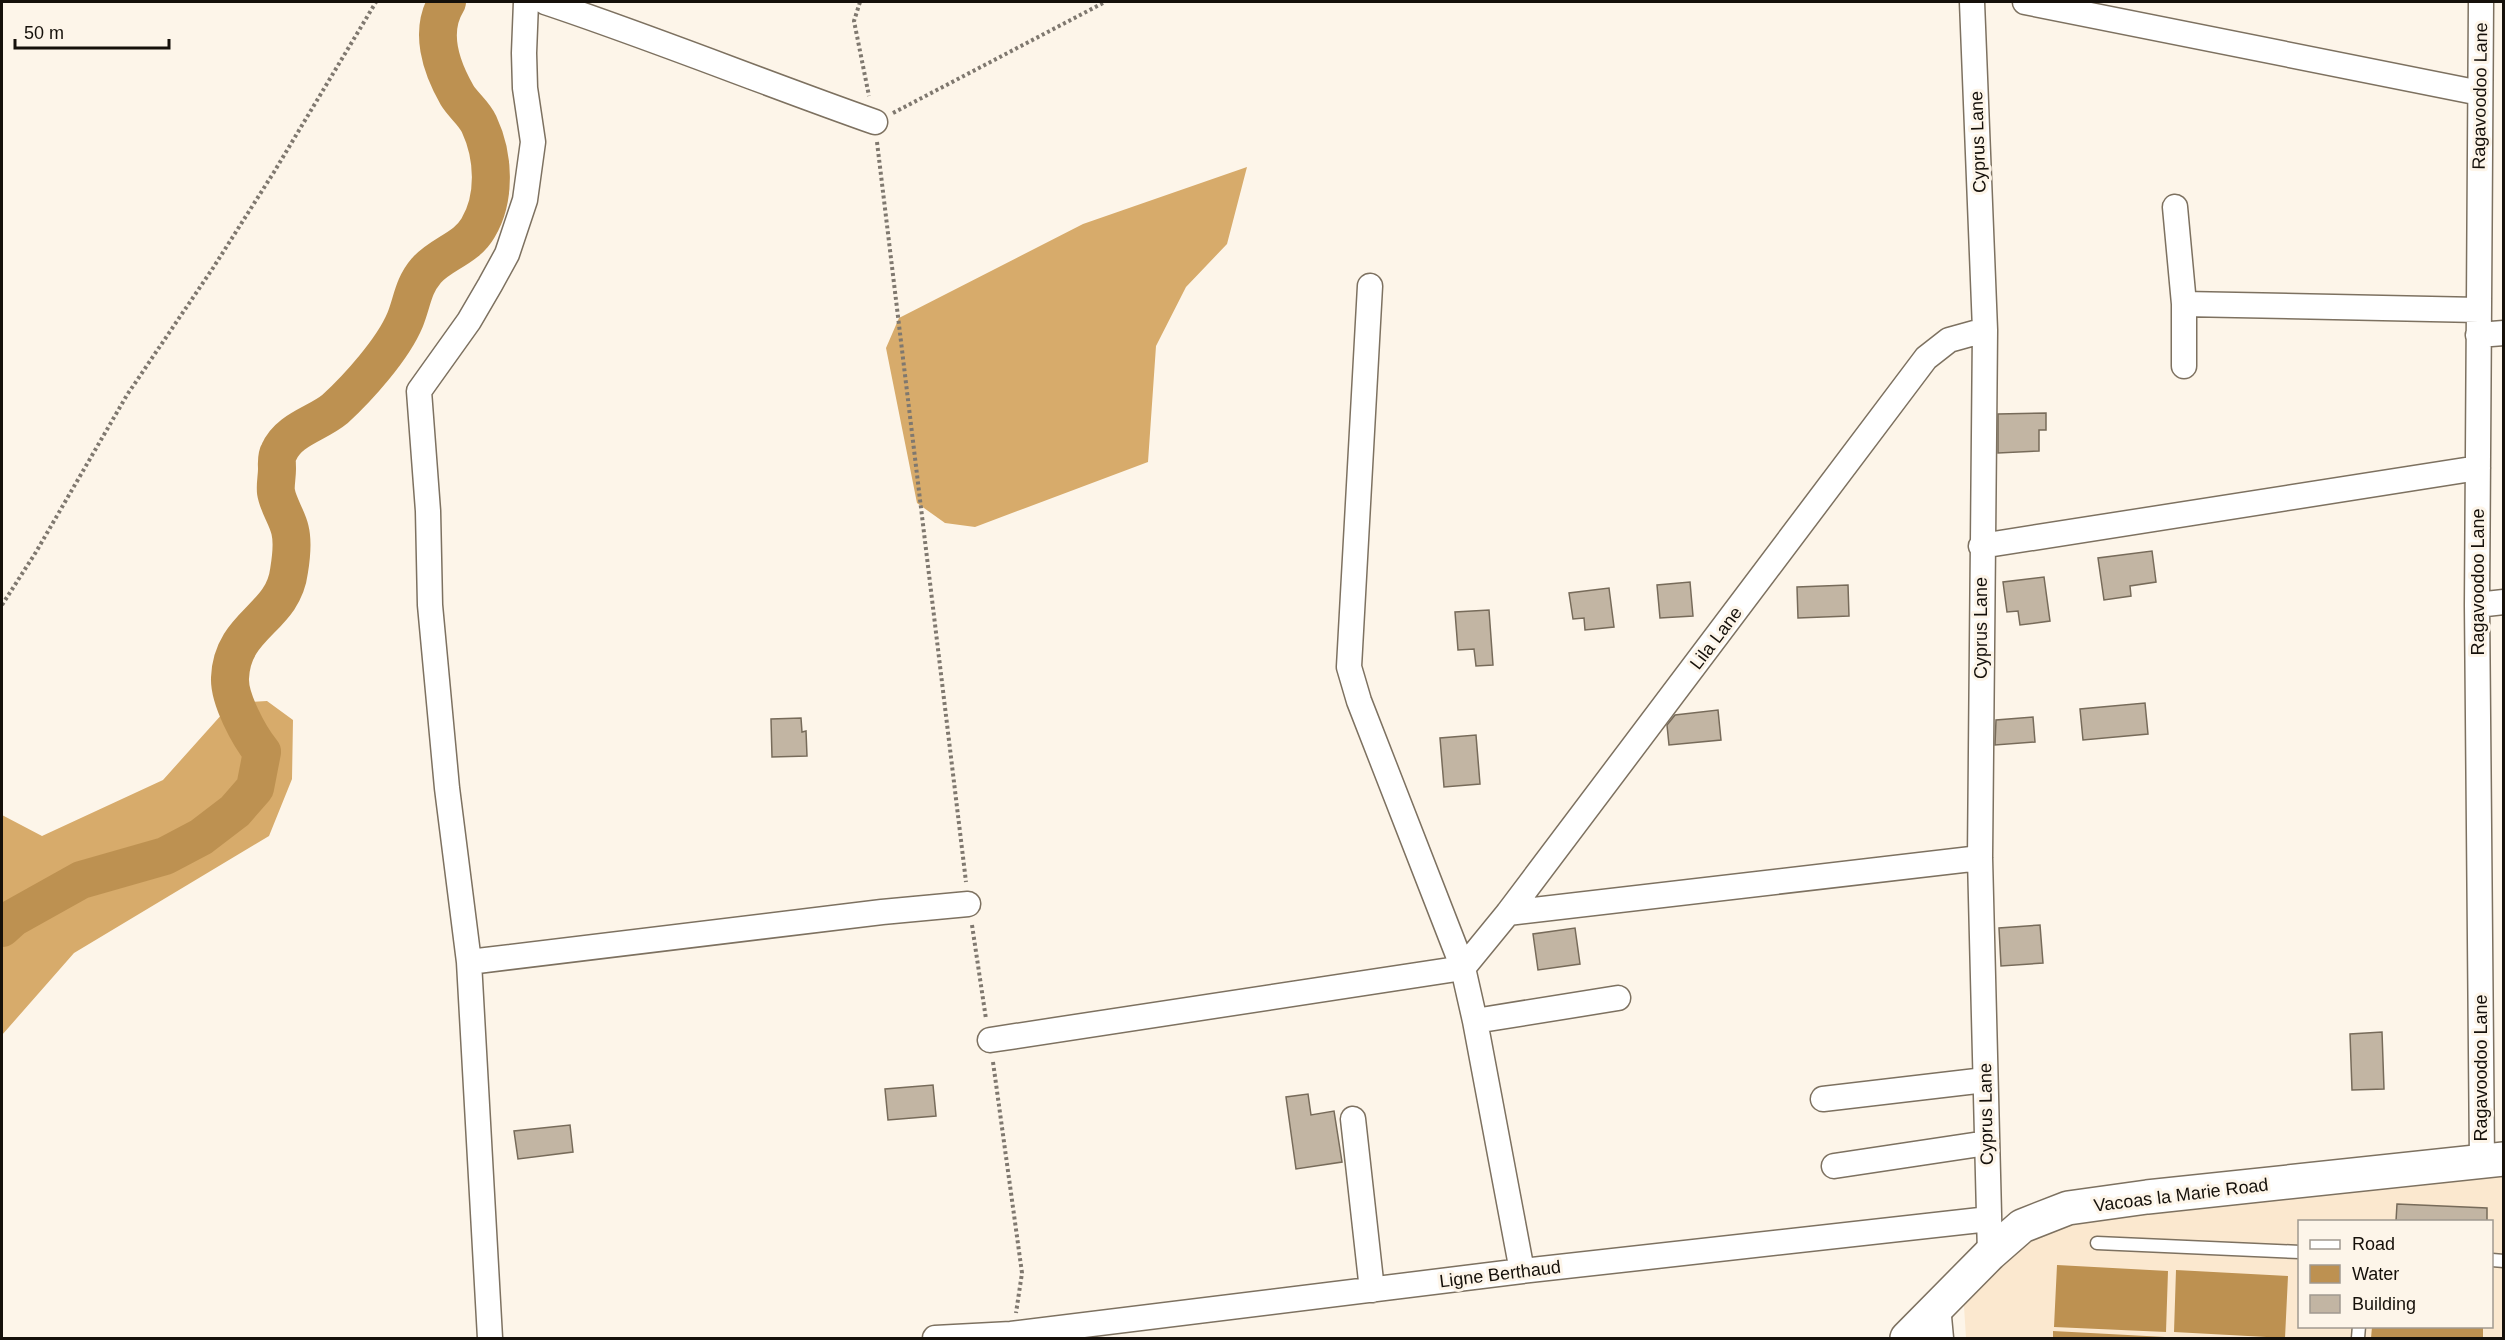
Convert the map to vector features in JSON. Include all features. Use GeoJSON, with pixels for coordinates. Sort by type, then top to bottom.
{"type":"FeatureCollection","features":[{"type":"Feature","properties":{"kind":"main road","name":"Vacoas la Marie Road"},"geometry":{"type":"LineString","coordinates":[[1907,1338],[1990,1254],[2022,1226],[2068,1208],[2158,1196],[2493,1160]]}},
{"type":"Feature","properties":{"kind":"street"},"geometry":{"type":"LineString","coordinates":[[490,1338],[469,962],[447,788],[430,605],[428,511],[419,391],[469,321],[490,285],[507,254],[525,200],[533,141],[524,65],[526,2]]}},
{"type":"Feature","properties":{"kind":"street"},"geometry":{"type":"LineString","coordinates":[[545,2],[617,26],[875,122]]}},
{"type":"Feature","properties":{"kind":"street","name":"Cyprus Lane"},"geometry":{"type":"LineString","coordinates":[[1972,2],[1985,330],[1981,546],[1980,858],[1990,1254]]}},
{"type":"Feature","properties":{"kind":"street"},"geometry":{"type":"LineString","coordinates":[[2025,2],[2480,93]]}},
{"type":"Feature","properties":{"kind":"street","name":"Ragavoodoo Lane"},"geometry":{"type":"LineString","coordinates":[[2481,2],[2477,605],[2493,1160]]}},
{"type":"Feature","properties":{"kind":"street"},"geometry":{"type":"LineString","coordinates":[[2175,207],[2184,304],[2184,366]]}},
{"type":"Feature","properties":{"kind":"street"},"geometry":{"type":"LineString","coordinates":[[1370,286],[1349,668],[1359,701],[1462,968],[1475,1021],[1522,1271]]}},
{"type":"Feature","properties":{"kind":"street"},"geometry":{"type":"LineString","coordinates":[[2184,304],[2479,310]]}},
{"type":"Feature","properties":{"kind":"street","name":"Lila Lane"},"geometry":{"type":"LineString","coordinates":[[1462,968],[1508,913],[1926,358],[1949,340],[1985,330]]}},
{"type":"Feature","properties":{"kind":"street"},"geometry":{"type":"LineString","coordinates":[[2478,335],[2504,333]]}},
{"type":"Feature","properties":{"kind":"street"},"geometry":{"type":"LineString","coordinates":[[1981,546],[2478,468]]}},
{"type":"Feature","properties":{"kind":"street"},"geometry":{"type":"LineString","coordinates":[[2477,605],[2504,602]]}},
{"type":"Feature","properties":{"kind":"street"},"geometry":{"type":"LineString","coordinates":[[1508,913],[1980,858]]}},
{"type":"Feature","properties":{"kind":"street"},"geometry":{"type":"LineString","coordinates":[[469,962],[882,912],[968,904]]}},
{"type":"Feature","properties":{"kind":"street"},"geometry":{"type":"LineString","coordinates":[[990,1040],[1462,968]]}},
{"type":"Feature","properties":{"kind":"street"},"geometry":{"type":"LineString","coordinates":[[1475,1021],[1618,998]]}},
{"type":"Feature","properties":{"kind":"street"},"geometry":{"type":"LineString","coordinates":[[1823,1099],[1985,1080]]}},
{"type":"Feature","properties":{"kind":"street"},"geometry":{"type":"LineString","coordinates":[[1353,1119],[1372,1290]]}},
{"type":"Feature","properties":{"kind":"street"},"geometry":{"type":"LineString","coordinates":[[1834,1166],[1987,1143]]}},
{"type":"Feature","properties":{"kind":"street","name":"Ligne Berthaud"},"geometry":{"type":"LineString","coordinates":[[935,1338],[1011,1336],[1522,1271],[1989,1219]]}},
{"type":"Feature","properties":{"kind":"street"},"geometry":{"type":"LineString","coordinates":[[1938,1306],[1941,1338]]}},
{"type":"Feature","properties":{"kind":"lane"},"geometry":{"type":"LineString","coordinates":[[2097,1242],[2298,1252]]}},
{"type":"Feature","properties":{"kind":"path"},"geometry":{"type":"LineString","coordinates":[[2,605],[36,552],[127,395],[268,182],[376,2]]}},
{"type":"Feature","properties":{"kind":"path"},"geometry":{"type":"LineString","coordinates":[[860,2],[854,21],[875,122],[968,904],[990,1040],[1022,1273],[1011,1336]]}},
{"type":"Feature","properties":{"kind":"path"},"geometry":{"type":"LineString","coordinates":[[875,122],[1105,2]]}},
{"type":"Feature","properties":{"kind":"shaded area"},"geometry":{"type":"Polygon","coordinates":[[[1247,167],[1227,244],[1186,287],[1156,346],[1148,462],[975,527],[945,523],[917,503],[886,348],[899,318],[1083,224],[1247,167]]]}},
{"type":"Feature","properties":{"kind":"shaded area"},"geometry":{"type":"Polygon","coordinates":[[[267,701],[293,720],[292,779],[269,836],[74,953],[2,1035],[2,815],[42,836],[163,780],[232,703],[267,701]]]}},
{"type":"Feature","properties":{"kind":"shaded area"},"geometry":{"type":"Polygon","coordinates":[[[2503,1165],[2503,1338],[1966,1338],[1964,1306],[1998,1259],[2048,1225],[2503,1165]]]}},
{"type":"Feature","properties":{"kind":"water"},"geometry":{"type":"Polygon","coordinates":[[[2057,1265],[2168,1271],[2166,1332],[2054,1327],[2057,1265]]]}},
{"type":"Feature","properties":{"kind":"water"},"geometry":{"type":"Polygon","coordinates":[[[2176,1270],[2288,1276],[2285,1338],[2174,1332],[2176,1270]]]}},
{"type":"Feature","properties":{"kind":"water"},"geometry":{"type":"Polygon","coordinates":[[[2372,1328],[2483,1328],[2483,1338],[2371,1338],[2372,1328]]]}},
{"type":"Feature","properties":{"kind":"water"},"geometry":{"type":"Polygon","coordinates":[[[2053,1331],[2165,1337],[2165,1338],[2053,1338],[2053,1331]]]}},
{"type":"Feature","properties":{"kind":"building"},"geometry":{"type":"Polygon","coordinates":[[[2046,413],[2046,430],[2039,430],[2039,451],[1998,453],[1998,414],[2046,413]]]}},
{"type":"Feature","properties":{"kind":"building"},"geometry":{"type":"Polygon","coordinates":[[[2152,551],[2156,582],[2130,586],[2131,596],[2104,600],[2098,558],[2152,551]]]}},
{"type":"Feature","properties":{"kind":"building"},"geometry":{"type":"Polygon","coordinates":[[[2044,577],[2050,621],[2020,625],[2018,611],[2007,612],[2003,582],[2044,577]]]}},
{"type":"Feature","properties":{"kind":"building"},"geometry":{"type":"Polygon","coordinates":[[[1690,582],[1693,616],[1660,618],[1657,585],[1690,582]]]}},
{"type":"Feature","properties":{"kind":"building"},"geometry":{"type":"Polygon","coordinates":[[[1848,585],[1849,616],[1798,618],[1797,587],[1848,585]]]}},
{"type":"Feature","properties":{"kind":"building"},"geometry":{"type":"Polygon","coordinates":[[[1609,588],[1614,627],[1585,630],[1584,618],[1573,619],[1569,593],[1609,588]]]}},
{"type":"Feature","properties":{"kind":"building"},"geometry":{"type":"Polygon","coordinates":[[[1489,610],[1493,665],[1476,666],[1474,649],[1458,650],[1455,612],[1489,610]]]}},
{"type":"Feature","properties":{"kind":"building"},"geometry":{"type":"Polygon","coordinates":[[[2145,703],[2148,734],[2083,740],[2080,709],[2145,703]]]}},
{"type":"Feature","properties":{"kind":"building"},"geometry":{"type":"Polygon","coordinates":[[[1718,710],[1721,740],[1669,745],[1667,725],[1675,715],[1718,710]]]}},
{"type":"Feature","properties":{"kind":"building"},"geometry":{"type":"Polygon","coordinates":[[[2033,717],[2035,742],[1995,745],[1996,720],[2033,717]]]}},
{"type":"Feature","properties":{"kind":"building"},"geometry":{"type":"Polygon","coordinates":[[[801,718],[802,732],[806,731],[807,756],[772,757],[771,719],[801,718]]]}},
{"type":"Feature","properties":{"kind":"building"},"geometry":{"type":"Polygon","coordinates":[[[1476,735],[1480,784],[1444,787],[1440,738],[1476,735]]]}},
{"type":"Feature","properties":{"kind":"building"},"geometry":{"type":"Polygon","coordinates":[[[2040,925],[2043,963],[2001,966],[1999,928],[2040,925]]]}},
{"type":"Feature","properties":{"kind":"building"},"geometry":{"type":"Polygon","coordinates":[[[1575,928],[1580,964],[1538,970],[1533,934],[1575,928]]]}},
{"type":"Feature","properties":{"kind":"building"},"geometry":{"type":"Polygon","coordinates":[[[2382,1032],[2384,1089],[2352,1090],[2350,1034],[2382,1032]]]}},
{"type":"Feature","properties":{"kind":"building"},"geometry":{"type":"Polygon","coordinates":[[[933,1085],[936,1116],[888,1120],[885,1089],[933,1085]]]}},
{"type":"Feature","properties":{"kind":"building"},"geometry":{"type":"Polygon","coordinates":[[[1308,1094],[1311,1115],[1334,1111],[1342,1162],[1296,1169],[1286,1097],[1308,1094]]]}},
{"type":"Feature","properties":{"kind":"building"},"geometry":{"type":"Polygon","coordinates":[[[570,1125],[573,1152],[518,1159],[514,1131],[570,1125]]]}},
{"type":"Feature","properties":{"kind":"building"},"geometry":{"type":"Polygon","coordinates":[[[2397,1204],[2487,1208],[2487,1220],[2396,1220],[2397,1204]]]}},
{"type":"Feature","properties":{"kind":"waterway"},"geometry":{"type":"LineString","coordinates":[[2,928],[13,918],[81,880],[165,856],[201,837],[235,811],[255,788],[262,752],[241,717],[233,696],[230,678],[233,660],[239,645],[278,600],[285,587],[289,571],[291,535],[276,492],[278,454],[289,438],[335,409],[374,368],[405,320],[415,289],[426,271],[473,235],[488,204],[491,177],[484,136],[477,120],[459,99],[451,84],[439,49],[439,25],[447,2]]}}]}
